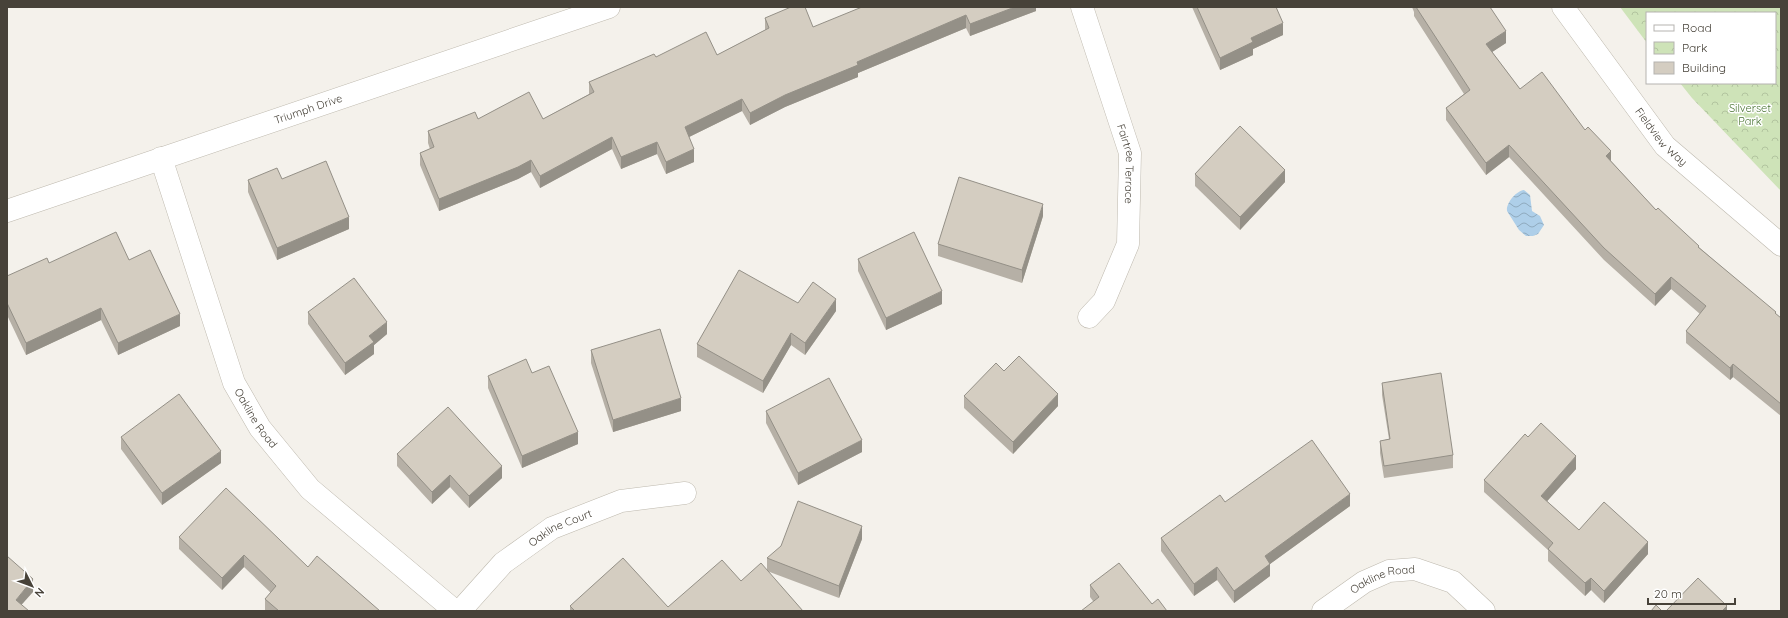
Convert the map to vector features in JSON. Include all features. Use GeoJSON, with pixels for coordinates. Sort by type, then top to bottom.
{"type":"FeatureCollection","features":[{"type":"Feature","properties":{"kind":"street","name":"Triumph Drive"},"geometry":{"type":"LineString","coordinates":[[7,211],[608,7]]}},
{"type":"Feature","properties":{"kind":"street","name":"Fairtree Terrace"},"geometry":{"type":"LineString","coordinates":[[1082,7],[1130,153],[1128,244],[1104,301],[1089,317]]}},
{"type":"Feature","properties":{"kind":"street","name":"Fieldview Way"},"geometry":{"type":"LineString","coordinates":[[1563,7],[1665,146],[1781,245]]}},
{"type":"Feature","properties":{"kind":"street","name":"Oakline Road"},"geometry":{"type":"LineString","coordinates":[[161,158],[234,383],[260,428],[310,489],[455,611]]}},
{"type":"Feature","properties":{"kind":"street","name":"Oakline Court"},"geometry":{"type":"LineString","coordinates":[[460,611],[503,563],[552,528],[621,502],[686,493]]}},
{"type":"Feature","properties":{"kind":"street","name":"Oakline Road"},"geometry":{"type":"LineString","coordinates":[[1323,611],[1364,582],[1389,570],[1415,569],[1453,582],[1484,611]]}},
{"type":"Feature","properties":{"kind":"green space","name":"Silverset Park"},"geometry":{"type":"Polygon","coordinates":[[[1620,7],[1781,7],[1781,191],[1692,98],[1681,84],[1776,84],[1776,12],[1646,12],[1646,42],[1620,7]]]}},
{"type":"Feature","properties":{"kind":"water"},"geometry":{"type":"Polygon","coordinates":[[[1524,190],[1530,195],[1532,211],[1540,216],[1544,225],[1538,234],[1533,236],[1526,236],[1519,230],[1507,211],[1508,204],[1512,198],[1524,190]]]}},
{"type":"Feature","properties":{"kind":"building"},"geometry":{"type":"Polygon","coordinates":[[[791,7],[805,7],[813,27],[862,7],[1015,7],[970,24],[966,15],[857,62],[858,65],[785,95],[750,113],[742,99],[685,127],[694,149],[666,162],[657,142],[621,157],[612,137],[540,176],[531,160],[518,167],[439,199],[420,153],[434,147],[428,131],[475,112],[478,119],[529,92],[543,119],[594,92],[589,82],[654,54],[656,57],[706,32],[717,55],[769,28],[765,18],[791,7]]]}},
{"type":"Feature","properties":{"kind":"building"},"geometry":{"type":"Polygon","coordinates":[[[1197,7],[1276,7],[1283,23],[1251,38],[1253,42],[1220,58],[1197,7]]]}},
{"type":"Feature","properties":{"kind":"building"},"geometry":{"type":"Polygon","coordinates":[[[1416,7],[1490,7],[1506,31],[1486,44],[1520,89],[1542,72],[1585,130],[1588,127],[1611,151],[1606,156],[1656,210],[1658,208],[1699,246],[1698,247],[1776,312],[1775,313],[1781,318],[1781,404],[1733,364],[1730,368],[1686,331],[1706,306],[1671,277],[1655,294],[1604,248],[1509,145],[1486,163],[1446,108],[1470,90],[1416,7]]]}},
{"type":"Feature","properties":{"kind":"building"},"geometry":{"type":"Polygon","coordinates":[[[1240,126],[1285,170],[1240,217],[1195,174],[1240,126]]]}},
{"type":"Feature","properties":{"kind":"building"},"geometry":{"type":"Polygon","coordinates":[[[326,161],[349,217],[277,248],[248,180],[277,168],[282,179],[326,161]]]}},
{"type":"Feature","properties":{"kind":"building"},"geometry":{"type":"Polygon","coordinates":[[[959,177],[1043,204],[1022,270],[938,244],[959,177]]]}},
{"type":"Feature","properties":{"kind":"building"},"geometry":{"type":"Polygon","coordinates":[[[116,232],[129,260],[150,250],[180,314],[118,343],[101,308],[26,343],[7,303],[7,276],[47,258],[49,263],[116,232]]]}},
{"type":"Feature","properties":{"kind":"building"},"geometry":{"type":"Polygon","coordinates":[[[914,232],[942,291],[886,318],[858,259],[914,232]]]}},
{"type":"Feature","properties":{"kind":"building"},"geometry":{"type":"Polygon","coordinates":[[[739,270],[798,303],[813,282],[836,299],[805,343],[791,333],[763,381],[697,344],[739,270]]]}},
{"type":"Feature","properties":{"kind":"building"},"geometry":{"type":"Polygon","coordinates":[[[354,278],[387,322],[369,336],[374,342],[345,363],[308,312],[354,278]]]}},
{"type":"Feature","properties":{"kind":"building"},"geometry":{"type":"Polygon","coordinates":[[[660,329],[681,398],[613,420],[591,350],[660,329]]]}},
{"type":"Feature","properties":{"kind":"building"},"geometry":{"type":"Polygon","coordinates":[[[1019,356],[1058,394],[1013,442],[964,396],[996,363],[1004,371],[1019,356]]]}},
{"type":"Feature","properties":{"kind":"building"},"geometry":{"type":"Polygon","coordinates":[[[526,359],[532,373],[549,366],[578,432],[522,456],[488,376],[526,359]]]}},
{"type":"Feature","properties":{"kind":"building"},"geometry":{"type":"Polygon","coordinates":[[[1441,373],[1453,455],[1384,466],[1380,441],[1390,439],[1382,383],[1441,373]]]}},
{"type":"Feature","properties":{"kind":"building"},"geometry":{"type":"Polygon","coordinates":[[[829,378],[862,440],[798,473],[766,411],[829,378]]]}},
{"type":"Feature","properties":{"kind":"building"},"geometry":{"type":"Polygon","coordinates":[[[179,394],[221,451],[162,493],[121,437],[179,394]]]}},
{"type":"Feature","properties":{"kind":"building"},"geometry":{"type":"Polygon","coordinates":[[[448,407],[502,466],[469,496],[450,475],[432,492],[397,454],[448,407]]]}},
{"type":"Feature","properties":{"kind":"building"},"geometry":{"type":"Polygon","coordinates":[[[1541,423],[1576,456],[1541,496],[1579,530],[1604,502],[1648,542],[1604,591],[1591,578],[1585,583],[1548,549],[1553,543],[1484,480],[1525,434],[1528,437],[1541,423]]]}},
{"type":"Feature","properties":{"kind":"building"},"geometry":{"type":"Polygon","coordinates":[[[1312,440],[1350,494],[1265,556],[1270,564],[1234,591],[1217,567],[1194,584],[1161,538],[1220,495],[1225,502],[1312,440]]]}},
{"type":"Feature","properties":{"kind":"building"},"geometry":{"type":"Polygon","coordinates":[[[226,488],[308,567],[317,556],[380,611],[279,611],[265,599],[276,586],[244,555],[222,578],[179,537],[226,488]]]}},
{"type":"Feature","properties":{"kind":"building"},"geometry":{"type":"Polygon","coordinates":[[[798,501],[862,526],[839,586],[767,558],[781,546],[798,501]]]}},
{"type":"Feature","properties":{"kind":"building"},"geometry":{"type":"Polygon","coordinates":[[[7,556],[33,579],[16,600],[29,611],[7,611],[7,556]]]}},
{"type":"Feature","properties":{"kind":"building"},"geometry":{"type":"Polygon","coordinates":[[[623,558],[668,607],[722,560],[741,581],[761,563],[803,611],[575,611],[570,606],[623,558]]]}},
{"type":"Feature","properties":{"kind":"building"},"geometry":{"type":"Polygon","coordinates":[[[1119,563],[1152,604],[1158,599],[1167,611],[1081,611],[1099,597],[1090,585],[1119,563]]]}},
{"type":"Feature","properties":{"kind":"building"},"geometry":{"type":"Polygon","coordinates":[[[1698,578],[1727,606],[1722,611],[1666,611],[1698,578]]]}},
{"type":"Feature","properties":{"kind":"building"},"geometry":{"type":"Polygon","coordinates":[[[1656,605],[1662,611],[1651,611],[1656,605]]]}}]}
